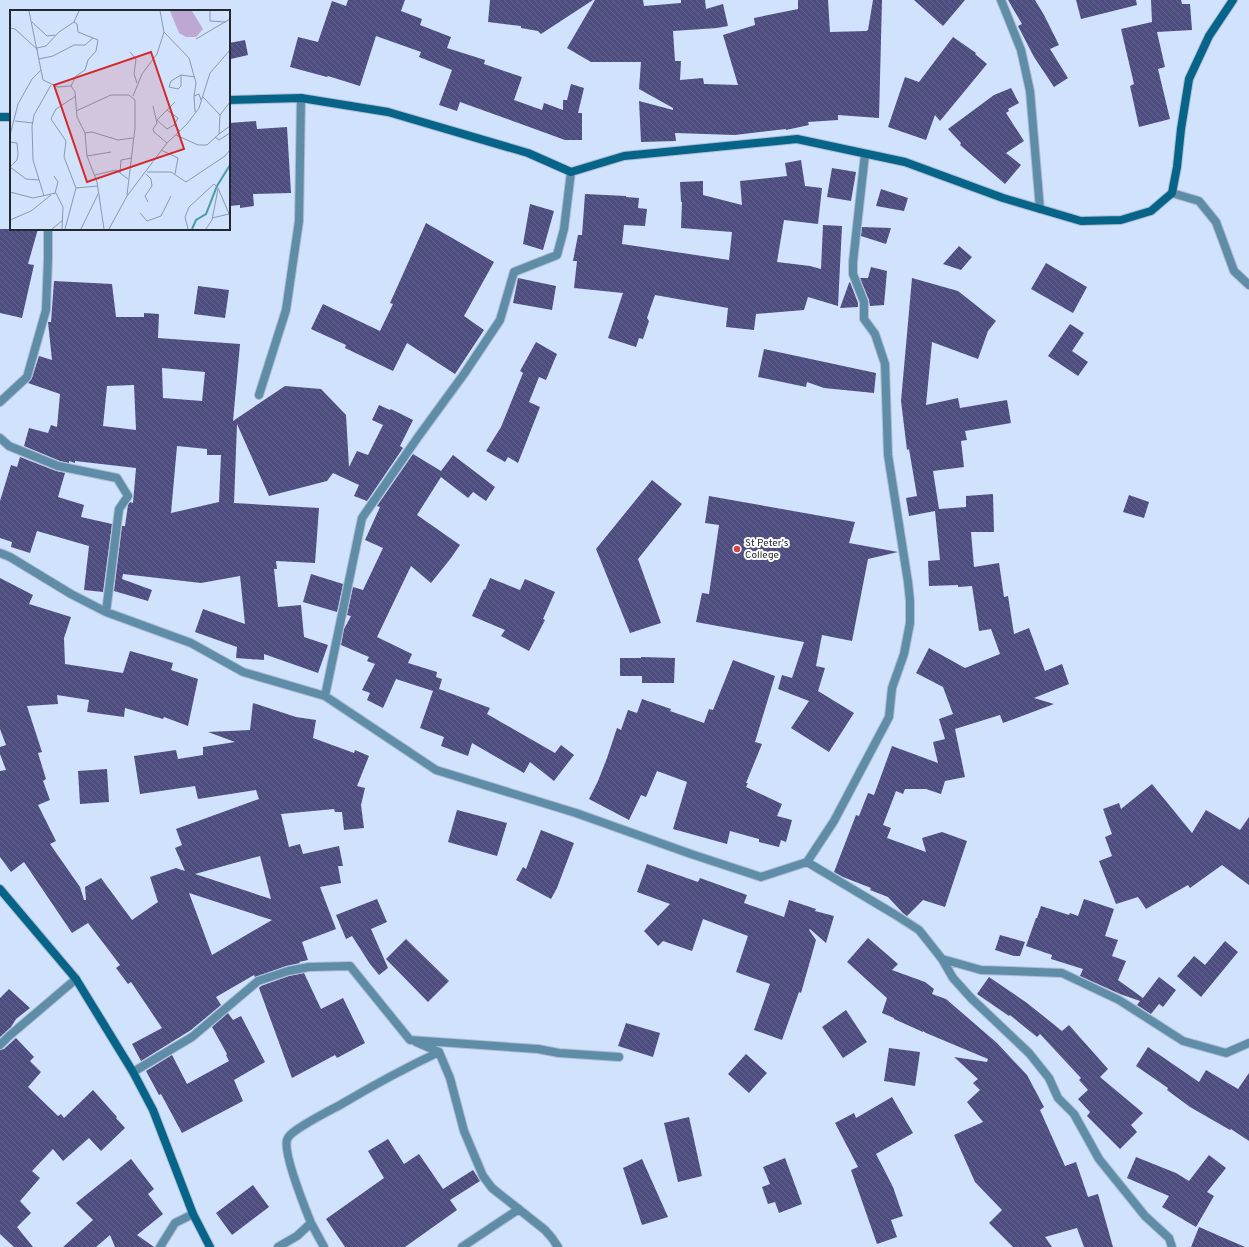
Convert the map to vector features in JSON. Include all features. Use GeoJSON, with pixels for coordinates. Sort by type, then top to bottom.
{"type":"FeatureCollection","features":[{"type":"Feature","properties":{"kind":"main road"},"geometry":{"type":"LineString","coordinates":[[230,100],[301,98],[388,112],[528,153],[571,172],[624,156],[797,139],[905,162],[1003,198],[1081,221],[1121,220],[1151,211],[1172,193],[1189,79],[1209,36],[1233,0]]}},
{"type":"Feature","properties":{"kind":"main road"},"geometry":{"type":"LineString","coordinates":[[0,889],[76,979],[133,1072],[153,1110],[193,1214],[210,1247]]}},
{"type":"Feature","properties":{"kind":"street"},"geometry":{"type":"LineString","coordinates":[[1001,0],[1021,50],[1030,91],[1040,209]]}},
{"type":"Feature","properties":{"kind":"street"},"geometry":{"type":"LineString","coordinates":[[260,395],[286,310],[299,221],[301,98]]}},
{"type":"Feature","properties":{"kind":"street"},"geometry":{"type":"LineString","coordinates":[[0,553],[10,557],[71,594],[106,612],[191,643],[243,672],[325,696],[436,770],[576,813],[761,877],[807,862],[834,821],[889,717],[892,688],[904,654],[910,623],[908,582],[888,455],[885,364],[875,334],[864,319],[864,302],[853,274],[865,154]]}},
{"type":"Feature","properties":{"kind":"street"},"geometry":{"type":"LineString","coordinates":[[325,696],[362,518],[464,374],[500,320],[514,272],[557,255],[564,229],[571,172]]}},
{"type":"Feature","properties":{"kind":"street"},"geometry":{"type":"LineString","coordinates":[[1172,193],[1199,201],[1216,222],[1234,271],[1249,285]]}},
{"type":"Feature","properties":{"kind":"street"},"geometry":{"type":"LineString","coordinates":[[0,402],[26,376],[46,310],[48,230]]}},
{"type":"Feature","properties":{"kind":"street"},"geometry":{"type":"LineString","coordinates":[[0,438],[9,446],[58,466],[117,478],[128,496],[119,510],[106,612]]}},
{"type":"Feature","properties":{"kind":"street"},"geometry":{"type":"LineString","coordinates":[[807,862],[919,930],[942,959],[953,978],[971,998],[1030,1053],[1049,1078],[1058,1098],[1074,1114],[1099,1159],[1145,1216],[1168,1238],[1172,1247]]}},
{"type":"Feature","properties":{"kind":"street"},"geometry":{"type":"LineString","coordinates":[[942,959],[981,970],[1062,973],[1119,1000],[1183,1041],[1226,1054],[1249,1043]]}},
{"type":"Feature","properties":{"kind":"street"},"geometry":{"type":"LineString","coordinates":[[133,1072],[192,1037],[258,981],[288,971],[309,967],[350,966],[410,1040],[439,1052],[450,1078],[464,1131],[483,1176],[492,1188],[545,1230],[558,1247]]}},
{"type":"Feature","properties":{"kind":"street"},"geometry":{"type":"LineString","coordinates":[[0,1045],[76,979]]}},
{"type":"Feature","properties":{"kind":"street"},"geometry":{"type":"LineString","coordinates":[[410,1040],[538,1049],[560,1053],[619,1057]]}},
{"type":"Feature","properties":{"kind":"street"},"geometry":{"type":"LineString","coordinates":[[324,1247],[311,1224],[302,1201],[286,1150],[288,1139],[294,1131],[331,1109],[370,1087],[439,1052]]}},
{"type":"Feature","properties":{"kind":"street"},"geometry":{"type":"LineString","coordinates":[[462,1247],[519,1209]]}},
{"type":"Feature","properties":{"kind":"street"},"geometry":{"type":"LineString","coordinates":[[160,1247],[175,1223],[193,1214]]}},
{"type":"Feature","properties":{"kind":"street"},"geometry":{"type":"LineString","coordinates":[[278,1247],[297,1236],[311,1224]]}},
{"type":"Feature","properties":{"kind":"building"},"geometry":{"type":"Polygon","coordinates":[[[348,0],[405,0],[401,11],[422,19],[420,25],[451,37],[447,48],[485,60],[484,64],[522,77],[514,100],[542,110],[544,103],[563,110],[563,100],[567,100],[571,84],[584,88],[578,113],[582,113],[582,140],[565,140],[460,102],[457,111],[439,105],[452,70],[419,57],[421,52],[376,36],[360,86],[328,76],[327,77],[290,67],[298,37],[318,42],[332,1],[346,6],[348,0]]]}},
{"type":"Feature","properties":{"kind":"building"},"geometry":{"type":"Polygon","coordinates":[[[490,0],[593,0],[541,34],[538,31],[521,28],[521,26],[488,22],[490,0]]]}},
{"type":"Feature","properties":{"kind":"building"},"geometry":{"type":"Polygon","coordinates":[[[595,0],[643,0],[644,6],[681,3],[681,0],[705,0],[706,9],[723,4],[728,26],[673,31],[675,61],[681,61],[680,80],[703,78],[704,84],[738,85],[723,35],[755,25],[754,18],[798,9],[798,0],[828,0],[830,32],[866,31],[868,30],[873,0],[882,0],[879,118],[838,115],[838,120],[808,122],[809,125],[786,130],[735,135],[675,133],[676,141],[641,142],[639,101],[673,110],[673,108],[639,89],[641,62],[591,62],[567,48],[595,0]]]}},
{"type":"Feature","properties":{"kind":"building"},"geometry":{"type":"Polygon","coordinates":[[[914,0],[965,0],[943,26],[914,0]]]}},
{"type":"Feature","properties":{"kind":"building"},"geometry":{"type":"Polygon","coordinates":[[[1008,0],[1035,0],[1044,15],[1059,45],[1050,49],[1068,78],[1054,87],[1034,57],[1018,26],[1022,24],[1008,0]]]}},
{"type":"Feature","properties":{"kind":"building"},"geometry":{"type":"Polygon","coordinates":[[[1076,0],[1136,0],[1137,5],[1081,19],[1076,0]]]}},
{"type":"Feature","properties":{"kind":"building"},"geometry":{"type":"Polygon","coordinates":[[[1151,0],[1181,0],[1182,4],[1190,4],[1192,30],[1157,32],[1165,67],[1158,69],[1170,119],[1139,127],[1130,86],[1134,84],[1121,29],[1152,22],[1151,0]]]}},
{"type":"Feature","properties":{"kind":"building"},"geometry":{"type":"Polygon","coordinates":[[[953,37],[976,53],[975,54],[987,64],[940,121],[935,115],[926,140],[888,127],[905,77],[919,82],[953,37]]]}},
{"type":"Feature","properties":{"kind":"building"},"geometry":{"type":"Polygon","coordinates":[[[245,40],[248,55],[231,59],[230,43],[245,40]]]}},
{"type":"Feature","properties":{"kind":"building"},"geometry":{"type":"Polygon","coordinates":[[[1011,88],[1019,103],[1008,109],[1009,111],[1006,113],[1024,141],[1006,153],[1021,165],[1005,184],[960,145],[961,143],[948,129],[994,95],[1011,88]]]}},
{"type":"Feature","properties":{"kind":"building"},"geometry":{"type":"Polygon","coordinates":[[[256,121],[257,129],[287,127],[291,193],[253,194],[254,206],[240,208],[240,205],[230,206],[230,123],[256,121]]]}},
{"type":"Feature","properties":{"kind":"building"},"geometry":{"type":"Polygon","coordinates":[[[801,160],[805,186],[822,188],[818,224],[784,220],[777,262],[810,266],[821,269],[823,225],[842,226],[838,306],[808,297],[804,310],[756,314],[754,330],[726,327],[728,308],[655,295],[647,318],[649,321],[643,339],[639,338],[636,347],[608,338],[623,293],[574,288],[577,261],[573,261],[578,235],[582,235],[585,194],[639,198],[638,208],[647,209],[645,226],[624,225],[622,244],[729,260],[732,232],[681,228],[682,202],[680,182],[703,181],[703,195],[742,205],[740,181],[787,176],[785,163],[801,160]]]}},
{"type":"Feature","properties":{"kind":"building"},"geometry":{"type":"Polygon","coordinates":[[[832,168],[856,172],[851,201],[827,197],[832,168]]]}},
{"type":"Feature","properties":{"kind":"building"},"geometry":{"type":"Polygon","coordinates":[[[881,189],[908,198],[904,211],[876,206],[881,189]]]}},
{"type":"Feature","properties":{"kind":"building"},"geometry":{"type":"Polygon","coordinates":[[[530,204],[554,211],[543,250],[523,244],[530,204]]]}},
{"type":"Feature","properties":{"kind":"building"},"geometry":{"type":"Polygon","coordinates":[[[426,223],[494,262],[464,316],[484,330],[455,374],[407,343],[393,371],[345,348],[346,345],[311,329],[323,304],[380,331],[393,304],[390,303],[426,223]]]}},
{"type":"Feature","properties":{"kind":"building"},"geometry":{"type":"Polygon","coordinates":[[[862,227],[891,228],[886,244],[861,236],[862,227]]]}},
{"type":"Feature","properties":{"kind":"building"},"geometry":{"type":"Polygon","coordinates":[[[0,229],[38,230],[28,264],[34,265],[22,318],[0,313],[0,229]]]}},
{"type":"Feature","properties":{"kind":"building"},"geometry":{"type":"Polygon","coordinates":[[[959,246],[972,257],[961,270],[943,264],[959,246]]]}},
{"type":"Feature","properties":{"kind":"building"},"geometry":{"type":"Polygon","coordinates":[[[1046,263],[1087,287],[1073,313],[1031,289],[1046,263]]]}},
{"type":"Feature","properties":{"kind":"building"},"geometry":{"type":"Polygon","coordinates":[[[871,267],[887,271],[884,305],[870,306],[860,278],[868,278],[871,267]]]}},
{"type":"Feature","properties":{"kind":"building"},"geometry":{"type":"Polygon","coordinates":[[[518,278],[556,286],[552,310],[513,303],[518,278]]]}},
{"type":"Feature","properties":{"kind":"building"},"geometry":{"type":"Polygon","coordinates":[[[912,278],[958,291],[996,321],[988,331],[978,359],[932,342],[926,405],[958,398],[960,408],[1007,400],[1011,423],[965,431],[967,440],[961,441],[964,467],[933,471],[939,509],[966,507],[966,496],[993,494],[994,532],[971,532],[974,567],[999,563],[1004,597],[1008,596],[1014,634],[1029,628],[1045,671],[1062,664],[1069,684],[1034,698],[1054,704],[1003,723],[1000,715],[955,729],[965,777],[945,781],[941,794],[926,789],[905,789],[903,794],[896,791],[883,825],[891,828],[887,838],[926,852],[922,838],[942,832],[967,841],[945,907],[923,900],[907,916],[888,897],[870,890],[871,888],[834,872],[856,815],[859,816],[868,793],[874,795],[892,746],[938,763],[933,742],[945,739],[939,719],[953,714],[943,687],[916,673],[929,648],[965,668],[1000,654],[991,629],[979,631],[972,586],[929,586],[928,561],[940,560],[935,511],[909,516],[906,498],[917,496],[909,449],[907,450],[901,401],[912,278]]]}},
{"type":"Feature","properties":{"kind":"building"},"geometry":{"type":"Polygon","coordinates":[[[54,281],[112,284],[116,317],[144,317],[144,313],[159,314],[158,338],[240,344],[233,421],[285,386],[321,389],[346,415],[349,467],[357,451],[368,455],[383,425],[372,420],[379,405],[413,420],[400,446],[403,448],[367,501],[354,496],[359,485],[333,473],[327,481],[269,496],[237,424],[234,503],[319,508],[315,563],[276,561],[277,569],[274,569],[278,607],[301,605],[304,637],[328,645],[318,673],[264,654],[264,660],[236,658],[237,647],[195,632],[203,609],[245,624],[240,576],[201,583],[123,574],[122,579],[152,590],[148,601],[114,591],[122,526],[125,526],[128,505],[130,502],[133,503],[136,468],[75,461],[75,463],[69,461],[69,463],[60,461],[24,446],[29,428],[48,433],[51,425],[57,427],[60,394],[28,383],[32,378],[39,356],[52,360],[48,322],[51,322],[54,281]],[[162,368],[163,398],[202,401],[205,372],[162,368]],[[134,385],[107,386],[103,426],[136,430],[134,385]],[[177,446],[171,513],[219,502],[221,455],[207,455],[207,449],[177,446]]]}},
{"type":"Feature","properties":{"kind":"building"},"geometry":{"type":"Polygon","coordinates":[[[850,282],[858,303],[858,307],[840,308],[849,283],[850,282]]]}},
{"type":"Feature","properties":{"kind":"building"},"geometry":{"type":"Polygon","coordinates":[[[198,286],[229,290],[225,318],[194,314],[198,286]]]}},
{"type":"Feature","properties":{"kind":"building"},"geometry":{"type":"Polygon","coordinates":[[[1070,324],[1084,333],[1072,351],[1088,362],[1078,376],[1048,356],[1070,324]]]}},
{"type":"Feature","properties":{"kind":"building"},"geometry":{"type":"Polygon","coordinates":[[[536,342],[557,354],[546,380],[539,377],[529,402],[540,407],[518,463],[508,457],[505,462],[486,451],[501,427],[523,373],[520,371],[536,342]]]}},
{"type":"Feature","properties":{"kind":"building"},"geometry":{"type":"Polygon","coordinates":[[[764,349],[876,373],[874,393],[824,388],[807,382],[806,387],[758,377],[764,349]]]}},
{"type":"Feature","properties":{"kind":"building"},"geometry":{"type":"Polygon","coordinates":[[[413,454],[441,471],[453,455],[495,487],[486,501],[473,492],[468,498],[441,477],[417,515],[460,545],[431,583],[411,566],[377,637],[412,654],[408,663],[437,672],[436,677],[442,679],[439,689],[490,708],[487,714],[555,753],[561,745],[574,755],[554,781],[530,762],[524,773],[472,743],[468,756],[441,746],[444,737],[420,728],[433,691],[396,679],[383,708],[367,700],[370,693],[362,690],[375,664],[367,661],[369,657],[341,645],[344,629],[351,616],[347,615],[353,587],[363,590],[383,548],[365,540],[380,507],[377,506],[413,454]]]}},
{"type":"Feature","properties":{"kind":"building"},"geometry":{"type":"Polygon","coordinates":[[[20,457],[65,473],[58,497],[84,505],[81,517],[112,524],[103,592],[84,590],[89,546],[37,531],[30,553],[11,547],[12,542],[0,538],[0,501],[11,465],[17,467],[20,457]]]}},
{"type":"Feature","properties":{"kind":"building"},"geometry":{"type":"Polygon","coordinates":[[[652,480],[682,504],[638,559],[661,623],[630,633],[596,549],[652,480]]]}},
{"type":"Feature","properties":{"kind":"building"},"geometry":{"type":"Polygon","coordinates":[[[1129,495],[1149,502],[1144,518],[1123,512],[1129,495]]]}},
{"type":"Feature","properties":{"kind":"building"},"geometry":{"type":"Polygon","coordinates":[[[709,496],[855,522],[849,543],[898,552],[868,559],[852,641],[822,635],[816,666],[825,668],[818,691],[854,713],[829,752],[791,728],[809,701],[778,689],[782,675],[792,678],[804,642],[696,622],[702,593],[709,594],[719,525],[705,523],[709,496]]]}},
{"type":"Feature","properties":{"kind":"building"},"geometry":{"type":"Polygon","coordinates":[[[311,574],[343,584],[337,612],[303,602],[311,574]]]}},
{"type":"Feature","properties":{"kind":"building"},"geometry":{"type":"Polygon","coordinates":[[[0,578],[33,595],[29,604],[71,617],[64,638],[65,664],[123,673],[130,651],[173,663],[171,670],[198,679],[188,726],[164,717],[163,719],[125,708],[124,717],[87,712],[89,700],[57,695],[58,704],[27,706],[42,752],[38,753],[46,779],[43,781],[50,800],[38,805],[56,841],[50,844],[80,887],[84,900],[86,900],[85,887],[101,878],[132,920],[158,902],[150,877],[176,868],[185,871],[175,848],[182,845],[176,829],[259,799],[256,790],[198,799],[195,786],[140,794],[134,756],[176,750],[178,759],[203,755],[203,747],[235,742],[208,732],[250,730],[253,703],[296,717],[316,720],[313,738],[354,753],[355,750],[369,756],[357,786],[365,788],[361,805],[364,828],[344,830],[342,812],[335,812],[334,809],[281,814],[289,847],[300,844],[303,854],[339,846],[343,866],[338,866],[341,883],[320,887],[336,929],[302,942],[308,960],[255,977],[254,975],[216,997],[221,1005],[191,1030],[141,1061],[132,1044],[162,1028],[131,982],[128,984],[116,968],[120,965],[88,923],[72,933],[24,862],[11,872],[0,857],[0,771],[6,770],[0,754],[0,747],[6,745],[0,729],[0,578]],[[260,856],[195,874],[271,899],[260,856]],[[189,893],[212,955],[272,920],[189,893]]]}},
{"type":"Feature","properties":{"kind":"building"},"geometry":{"type":"Polygon","coordinates":[[[490,578],[520,590],[525,579],[555,592],[543,619],[545,620],[529,651],[501,636],[505,630],[472,616],[490,578]]]}},
{"type":"Feature","properties":{"kind":"building"},"geometry":{"type":"Polygon","coordinates":[[[620,658],[675,658],[674,683],[642,683],[642,676],[620,676],[620,658]]]}},
{"type":"Feature","properties":{"kind":"building"},"geometry":{"type":"Polygon","coordinates":[[[733,660],[775,676],[755,742],[762,744],[746,783],[748,783],[746,787],[782,804],[777,816],[792,820],[786,842],[781,840],[779,847],[759,842],[759,839],[730,831],[727,844],[673,829],[687,782],[657,771],[646,797],[641,795],[629,820],[589,799],[598,781],[617,728],[621,730],[628,710],[637,713],[642,699],[704,723],[709,709],[713,710],[733,660]]]}},
{"type":"Feature","properties":{"kind":"building"},"geometry":{"type":"Polygon","coordinates":[[[107,769],[109,802],[80,804],[78,771],[107,769]]]}},
{"type":"Feature","properties":{"kind":"building"},"geometry":{"type":"Polygon","coordinates":[[[1152,784],[1192,833],[1206,810],[1240,830],[1249,817],[1249,885],[1222,865],[1190,888],[1188,885],[1146,909],[1138,897],[1116,904],[1099,861],[1112,856],[1105,837],[1112,834],[1103,809],[1119,803],[1121,809],[1152,784]]]}},
{"type":"Feature","properties":{"kind":"building"},"geometry":{"type":"Polygon","coordinates":[[[457,810],[507,823],[497,856],[448,842],[457,810]]]}},
{"type":"Feature","properties":{"kind":"building"},"geometry":{"type":"Polygon","coordinates":[[[541,830],[574,843],[557,888],[551,899],[516,880],[523,867],[526,869],[541,830]]]}},
{"type":"Feature","properties":{"kind":"building"},"geometry":{"type":"Polygon","coordinates":[[[647,864],[698,882],[700,878],[747,895],[744,903],[784,917],[789,900],[816,909],[815,911],[834,916],[826,943],[810,929],[809,930],[816,940],[801,993],[799,992],[782,1040],[754,1030],[770,984],[736,972],[748,936],[703,919],[692,951],[663,941],[658,946],[644,931],[670,904],[637,892],[647,864]]]}},
{"type":"Feature","properties":{"kind":"building"},"geometry":{"type":"Polygon","coordinates":[[[377,899],[387,922],[371,929],[388,968],[379,975],[352,936],[346,939],[336,915],[377,899]]]}},
{"type":"Feature","properties":{"kind":"building"},"geometry":{"type":"Polygon","coordinates":[[[1084,899],[1114,909],[1105,936],[1118,940],[1112,956],[1126,961],[1118,980],[1143,998],[1159,977],[1176,990],[1163,1007],[1159,1004],[1151,1014],[1137,1005],[1140,1001],[1120,994],[1080,976],[1083,969],[1051,959],[1052,955],[1026,946],[1041,906],[1069,915],[1070,913],[1078,916],[1084,899]]]}},
{"type":"Feature","properties":{"kind":"building"},"geometry":{"type":"Polygon","coordinates":[[[1000,935],[1025,942],[1020,956],[1014,956],[995,950],[1000,935]]]}},
{"type":"Feature","properties":{"kind":"building"},"geometry":{"type":"Polygon","coordinates":[[[868,938],[898,964],[892,970],[925,982],[934,989],[932,994],[946,999],[997,1043],[1027,1075],[1044,1107],[1040,1110],[1065,1166],[1076,1162],[1088,1197],[1098,1194],[1113,1247],[1084,1247],[1077,1228],[1045,1237],[1052,1247],[1013,1247],[989,1223],[1002,1210],[975,1182],[954,1135],[983,1122],[967,1102],[980,1090],[973,1083],[978,1079],[954,1057],[987,1062],[988,1059],[882,1013],[887,998],[847,962],[868,938]]]}},
{"type":"Feature","properties":{"kind":"building"},"geometry":{"type":"Polygon","coordinates":[[[406,939],[449,981],[428,1002],[386,959],[406,939]]]}},
{"type":"Feature","properties":{"kind":"building"},"geometry":{"type":"Polygon","coordinates":[[[1225,941],[1238,952],[1201,997],[1177,976],[1194,956],[1205,965],[1225,941]]]}},
{"type":"Feature","properties":{"kind":"building"},"geometry":{"type":"Polygon","coordinates":[[[304,973],[321,1009],[343,998],[365,1043],[337,1058],[335,1055],[292,1078],[259,988],[289,976],[304,973]]]}},
{"type":"Feature","properties":{"kind":"building"},"geometry":{"type":"Polygon","coordinates":[[[989,977],[1027,1003],[1062,1031],[1069,1025],[1108,1069],[1100,1077],[1143,1113],[1131,1125],[1137,1132],[1120,1149],[1087,1116],[1090,1112],[1078,1099],[1088,1090],[1079,1080],[1081,1078],[1040,1034],[1037,1037],[1010,1015],[1009,1016],[977,994],[989,977]]]}},
{"type":"Feature","properties":{"kind":"building"},"geometry":{"type":"Polygon","coordinates":[[[9,989],[30,1008],[16,1019],[11,1027],[0,1037],[0,998],[9,989]]]}},
{"type":"Feature","properties":{"kind":"building"},"geometry":{"type":"Polygon","coordinates":[[[846,1010],[867,1042],[843,1058],[822,1027],[846,1010]]]}},
{"type":"Feature","properties":{"kind":"building"},"geometry":{"type":"Polygon","coordinates":[[[228,1013],[233,1020],[241,1016],[265,1062],[234,1080],[243,1101],[182,1133],[161,1094],[159,1095],[146,1071],[172,1055],[187,1084],[229,1061],[226,1055],[227,1054],[212,1027],[228,1013]]]}},
{"type":"Feature","properties":{"kind":"building"},"geometry":{"type":"Polygon","coordinates":[[[626,1023],[660,1033],[653,1057],[618,1046],[626,1023]]]}},
{"type":"Feature","properties":{"kind":"building"},"geometry":{"type":"Polygon","coordinates":[[[16,1038],[34,1057],[30,1061],[41,1072],[28,1087],[58,1116],[61,1114],[64,1118],[93,1090],[125,1128],[101,1151],[89,1138],[63,1161],[53,1149],[32,1171],[40,1178],[20,1201],[31,1213],[17,1227],[33,1247],[14,1247],[0,1234],[0,1050],[4,1049],[16,1038]]]}},
{"type":"Feature","properties":{"kind":"building"},"geometry":{"type":"Polygon","coordinates":[[[1148,1047],[1199,1082],[1206,1070],[1238,1089],[1249,1073],[1249,1141],[1231,1129],[1230,1130],[1190,1107],[1167,1090],[1168,1088],[1136,1066],[1148,1047]]]}},
{"type":"Feature","properties":{"kind":"building"},"geometry":{"type":"Polygon","coordinates":[[[889,1048],[920,1052],[915,1086],[884,1081],[889,1048]]]}},
{"type":"Feature","properties":{"kind":"building"},"geometry":{"type":"Polygon","coordinates":[[[746,1054],[767,1073],[749,1093],[728,1074],[746,1054]]]}},
{"type":"Feature","properties":{"kind":"building"},"geometry":{"type":"Polygon","coordinates":[[[892,1097],[913,1133],[876,1154],[893,1187],[903,1216],[891,1220],[897,1237],[877,1244],[851,1170],[858,1167],[835,1123],[854,1113],[856,1118],[892,1097]]]}},
{"type":"Feature","properties":{"kind":"building"},"geometry":{"type":"Polygon","coordinates":[[[689,1117],[702,1176],[678,1182],[664,1123],[689,1117]]]}},
{"type":"Feature","properties":{"kind":"building"},"geometry":{"type":"Polygon","coordinates":[[[388,1139],[404,1164],[419,1154],[443,1189],[473,1170],[480,1181],[450,1200],[457,1210],[405,1247],[345,1247],[326,1219],[384,1178],[368,1151],[388,1139]]]}},
{"type":"Feature","properties":{"kind":"building"},"geometry":{"type":"Polygon","coordinates":[[[1209,1155],[1226,1168],[1207,1192],[1214,1196],[1196,1227],[1162,1207],[1169,1196],[1127,1178],[1136,1157],[1176,1173],[1189,1181],[1209,1155]]]}},
{"type":"Feature","properties":{"kind":"building"},"geometry":{"type":"Polygon","coordinates":[[[785,1158],[802,1204],[779,1213],[775,1202],[768,1204],[762,1187],[770,1184],[763,1167],[785,1158]]]}},
{"type":"Feature","properties":{"kind":"building"},"geometry":{"type":"Polygon","coordinates":[[[131,1159],[154,1189],[148,1194],[163,1214],[137,1235],[154,1247],[115,1247],[110,1235],[96,1247],[63,1247],[93,1220],[76,1203],[131,1159]]]}},
{"type":"Feature","properties":{"kind":"building"},"geometry":{"type":"Polygon","coordinates":[[[642,1159],[668,1217],[642,1225],[623,1168],[642,1159]]]}},
{"type":"Feature","properties":{"kind":"building"},"geometry":{"type":"Polygon","coordinates":[[[253,1185],[269,1207],[232,1235],[216,1213],[253,1185]]]}},
{"type":"Feature","properties":{"kind":"building"},"geometry":{"type":"Polygon","coordinates":[[[1199,1227],[1245,1247],[1191,1247],[1199,1227]]]}},
{"type":"Feature","properties":{"kind":"place","name":"St Peter's College"},"geometry":{"type":"Point","coordinates":[737,549]}}]}
